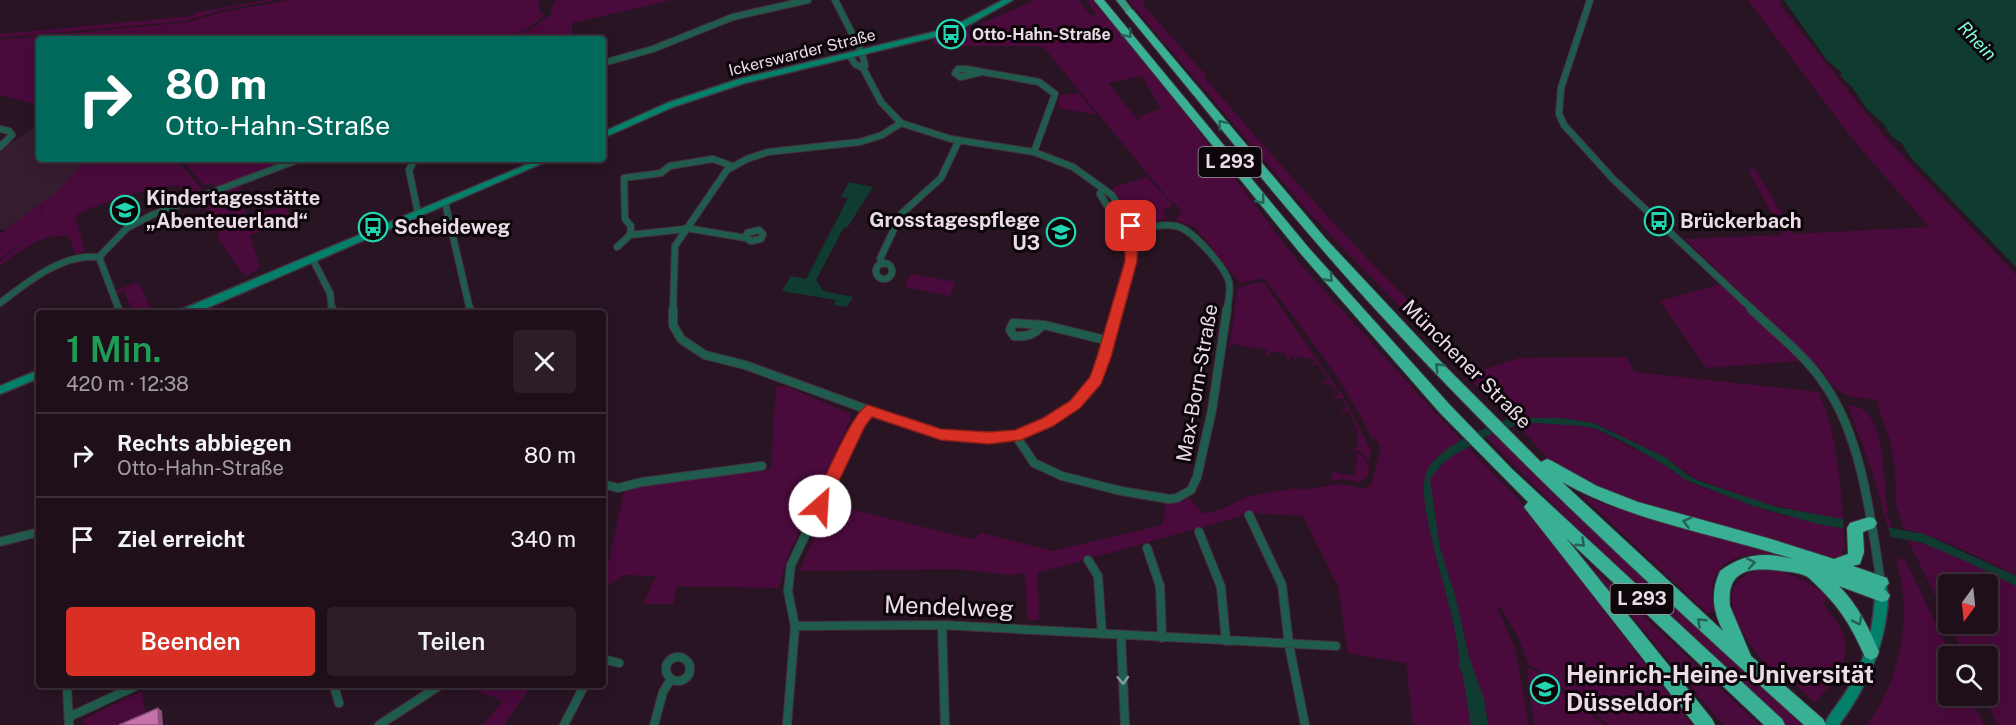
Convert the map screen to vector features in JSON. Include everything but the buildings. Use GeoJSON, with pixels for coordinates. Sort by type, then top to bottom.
{"type":"FeatureCollection","features":[{"type":"Feature","properties":{"kind":"highway","name":"Münchener Straße"},"geometry":{"type":"LineString","coordinates":[[1099,0],[1297,242],[1444,409],[1508,474],[1776,725]]}},
{"type":"Feature","properties":{"kind":"highway","name":"Münchener Straße"},"geometry":{"type":"LineString","coordinates":[[1130,12],[1256,167],[1321,241],[1485,414],[1522,446],[1661,585],[1817,725]]}},
{"type":"Feature","properties":{"kind":"highway"},"geometry":{"type":"LineString","coordinates":[[1522,446],[1570,481],[1608,499],[1834,566],[1881,589]]}},
{"type":"Feature","properties":{"kind":"highway"},"geometry":{"type":"LineString","coordinates":[[1508,474],[1706,722]]}},
{"type":"Feature","properties":{"kind":"highway"},"geometry":{"type":"LineString","coordinates":[[1834,566],[1851,562],[1856,556],[1855,528],[1869,523]]}},
{"type":"Feature","properties":{"kind":"highway"},"geometry":{"type":"LineString","coordinates":[[1744,661],[1742,647],[1722,609],[1721,592],[1726,576],[1732,569],[1743,564],[1768,561],[1881,589]]}},
{"type":"Feature","properties":{"kind":"highway"},"geometry":{"type":"LineString","coordinates":[[1809,570],[1836,592],[1852,611],[1871,652]]}},
{"type":"Feature","properties":{"kind":"main road","name":"Ickerswarder Straße"},"geometry":{"type":"LineString","coordinates":[[606,134],[670,105],[742,81],[953,30],[1009,0]]}},
{"type":"Feature","properties":{"kind":"main road","name":"Münchener Straße"},"geometry":{"type":"LineString","coordinates":[[1120,0],[1130,12]]}},
{"type":"Feature","properties":{"kind":"main road"},"geometry":{"type":"LineString","coordinates":[[191,310],[541,162]]}},
{"type":"Feature","properties":{"kind":"main road"},"geometry":{"type":"LineString","coordinates":[[0,390],[36,375]]}},
{"type":"Feature","properties":{"kind":"main road"},"geometry":{"type":"LineString","coordinates":[[1832,725],[1851,699],[1863,677],[1879,623],[1881,589]]}},
{"type":"Feature","properties":{"kind":"street"},"geometry":{"type":"LineString","coordinates":[[606,62],[653,49],[733,17],[808,0]]}},
{"type":"Feature","properties":{"kind":"street"},"geometry":{"type":"LineString","coordinates":[[835,0],[862,53],[865,66],[863,68]]}},
{"type":"Feature","properties":{"kind":"street"},"geometry":{"type":"LineString","coordinates":[[1590,0],[1562,85],[1558,106],[1560,118],[1567,129],[1619,185],[1733,291],[1818,375],[1835,401],[1862,485],[1881,589]]}},
{"type":"Feature","properties":{"kind":"street"},"geometry":{"type":"LineString","coordinates":[[850,56],[855,64],[863,68],[890,114],[901,123],[959,140],[1034,152],[1073,167],[1102,189],[1100,194],[1121,229],[1130,233],[1131,261],[1096,380],[1082,398],[1048,422],[1016,436],[968,438],[951,436],[868,411],[745,365],[705,355],[685,343],[673,325],[675,246],[732,166],[759,154],[863,141],[886,133],[901,123]]}},
{"type":"Feature","properties":{"kind":"street"},"geometry":{"type":"LineString","coordinates":[[982,72],[1039,82],[1055,94],[1034,152]]}},
{"type":"Feature","properties":{"kind":"street"},"geometry":{"type":"LineString","coordinates":[[0,129],[9,131],[12,135],[0,147]]}},
{"type":"Feature","properties":{"kind":"street"},"geometry":{"type":"LineString","coordinates":[[883,264],[880,259],[893,229],[907,208],[941,178],[959,140]]}},
{"type":"Feature","properties":{"kind":"street"},"geometry":{"type":"LineString","coordinates":[[630,235],[631,226],[625,219],[624,178],[662,172],[670,166],[713,159],[732,166]]}},
{"type":"Feature","properties":{"kind":"street"},"geometry":{"type":"LineString","coordinates":[[99,257],[120,234],[139,221],[206,191],[230,186],[292,162]]}},
{"type":"Feature","properties":{"kind":"street"},"geometry":{"type":"LineString","coordinates":[[413,162],[409,170],[418,213]]}},
{"type":"Feature","properties":{"kind":"street"},"geometry":{"type":"LineString","coordinates":[[445,202],[470,310]]}},
{"type":"Feature","properties":{"kind":"street","name":"Max-Born-Straße"},"geometry":{"type":"LineString","coordinates":[[1016,436],[1023,453],[1038,466],[1061,476],[1169,499],[1184,495],[1194,486],[1212,410],[1230,288],[1229,281],[1195,234],[1184,227],[1164,225],[1130,233]]}},
{"type":"Feature","properties":{"kind":"street"},"geometry":{"type":"LineString","coordinates":[[617,246],[630,235],[686,228],[746,238]]}},
{"type":"Feature","properties":{"kind":"street"},"geometry":{"type":"LineString","coordinates":[[0,303],[39,274],[83,256],[99,257]]}},
{"type":"Feature","properties":{"kind":"street"},"geometry":{"type":"LineString","coordinates":[[99,257],[119,310]]}},
{"type":"Feature","properties":{"kind":"street"},"geometry":{"type":"LineString","coordinates":[[312,258],[330,293],[332,310]]}},
{"type":"Feature","properties":{"kind":"street"},"geometry":{"type":"LineString","coordinates":[[1041,326],[1109,341]]}},
{"type":"Feature","properties":{"kind":"street"},"geometry":{"type":"LineString","coordinates":[[786,725],[793,668],[795,626],[788,591],[793,559],[868,411]]}},
{"type":"Feature","properties":{"kind":"street"},"geometry":{"type":"LineString","coordinates":[[606,485],[618,488],[642,482],[762,466]]}},
{"type":"Feature","properties":{"kind":"street"},"geometry":{"type":"LineString","coordinates":[[1249,515],[1282,585],[1289,645],[1305,725]]}},
{"type":"Feature","properties":{"kind":"street"},"geometry":{"type":"LineString","coordinates":[[1199,532],[1221,588],[1226,641]]}},
{"type":"Feature","properties":{"kind":"street"},"geometry":{"type":"LineString","coordinates":[[0,542],[36,533]]}},
{"type":"Feature","properties":{"kind":"street"},"geometry":{"type":"LineString","coordinates":[[1147,548],[1160,586],[1162,638]]}},
{"type":"Feature","properties":{"kind":"street"},"geometry":{"type":"LineString","coordinates":[[1088,560],[1098,576],[1102,634]]}},
{"type":"Feature","properties":{"kind":"street"},"geometry":{"type":"LineString","coordinates":[[942,625],[945,725]]}},
{"type":"Feature","properties":{"kind":"street","name":"Mendelweg"},"geometry":{"type":"LineString","coordinates":[[795,626],[942,625],[1336,646]]}},
{"type":"Feature","properties":{"kind":"street"},"geometry":{"type":"LineString","coordinates":[[1121,636],[1125,725]]}},
{"type":"Feature","properties":{"kind":"street"},"geometry":{"type":"LineString","coordinates":[[606,661],[619,663]]}},
{"type":"Feature","properties":{"kind":"street"},"geometry":{"type":"LineString","coordinates":[[654,725],[663,692],[671,679]]}},
{"type":"Feature","properties":{"kind":"street"},"geometry":{"type":"LineString","coordinates":[[68,688],[69,721],[132,688]]}},
{"type":"Feature","properties":{"kind":"street"},"geometry":{"type":"LineString","coordinates":[[335,688],[339,703]]}},
{"type":"Feature","properties":{"kind":"street"},"geometry":{"type":"LineString","coordinates":[[379,725],[436,688]]}},
{"type":"Feature","properties":{"kind":"street"},"geometry":{"type":"LineString","coordinates":[[564,725],[584,688]]}},
{"type":"Feature","properties":{"kind":"shaded area"},"geometry":{"type":"Polygon","coordinates":[[[277,0],[222,10],[185,21],[0,38],[0,34],[193,16],[194,13],[277,0]]]}},
{"type":"Feature","properties":{"kind":"shaded area"},"geometry":{"type":"Polygon","coordinates":[[[289,0],[539,0],[540,12],[545,15],[528,29],[504,36],[42,36],[189,22],[218,13],[289,0]]]}},
{"type":"Feature","properties":{"kind":"shaded area"},"geometry":{"type":"Polygon","coordinates":[[[556,0],[672,0],[572,23],[572,36],[510,36],[532,29],[551,16],[551,8],[556,0]]]}},
{"type":"Feature","properties":{"kind":"shaded area"},"geometry":{"type":"Polygon","coordinates":[[[1035,0],[1078,0],[1092,16],[1096,14],[1086,0],[1092,0],[1164,86],[1296,259],[1436,414],[1518,499],[1692,725],[1608,725],[1553,680],[1528,664],[1519,639],[1502,609],[1497,607],[1515,648],[1529,725],[1413,725],[1406,663],[1348,653],[1338,586],[1303,516],[1252,513],[1038,573],[1039,620],[1029,620],[1027,614],[1025,573],[1009,575],[958,569],[799,571],[832,500],[837,506],[972,539],[981,533],[1053,551],[1162,525],[1166,509],[1163,504],[1190,498],[1203,514],[1222,509],[1249,496],[1340,484],[1366,489],[1371,484],[1381,448],[1376,439],[1371,437],[1335,375],[1264,278],[1240,283],[1195,227],[1175,220],[1182,211],[1166,196],[1045,49],[1038,46],[942,46],[933,44],[934,40],[964,31],[1035,0]],[[1142,76],[1108,83],[1138,121],[1141,119],[1139,116],[1161,109],[1142,76]]]}},
{"type":"Feature","properties":{"kind":"shaded area"},"geometry":{"type":"Polygon","coordinates":[[[1128,0],[1144,0],[1144,6],[1206,73],[1205,78],[1305,191],[1409,301],[1482,370],[1519,358],[1627,357],[1634,372],[1819,392],[1830,423],[1836,455],[1843,520],[1762,503],[1693,478],[1665,457],[1593,423],[1561,418],[1511,418],[1488,398],[1312,216],[1128,0]]]}},
{"type":"Feature","properties":{"kind":"shaded area"},"geometry":{"type":"Polygon","coordinates":[[[1748,0],[1780,0],[1780,5],[1886,138],[2016,275],[2016,576],[1948,543],[1904,529],[1896,504],[1895,468],[1890,440],[1878,408],[1879,404],[1875,399],[1850,396],[1839,391],[1823,372],[1685,239],[1783,235],[1748,169],[1755,169],[1794,234],[1929,227],[1854,141],[1748,0]]]}},
{"type":"Feature","properties":{"kind":"shaded area"},"geometry":{"type":"Polygon","coordinates":[[[36,37],[36,104],[0,95],[0,40],[36,37]]]}},
{"type":"Feature","properties":{"kind":"shaded area"},"geometry":{"type":"Polygon","coordinates":[[[1079,93],[1097,115],[1058,108],[1060,95],[1079,93]]]}},
{"type":"Feature","properties":{"kind":"shaded area"},"geometry":{"type":"Polygon","coordinates":[[[36,126],[36,162],[84,162],[56,193],[5,230],[0,229],[0,150],[36,126]]]}},
{"type":"Feature","properties":{"kind":"shaded area"},"geometry":{"type":"Polygon","coordinates":[[[84,162],[179,162],[202,189],[188,197],[180,186],[159,188],[93,207],[75,217],[85,250],[76,255],[69,237],[51,237],[32,244],[0,266],[0,261],[36,233],[0,259],[0,234],[41,204],[42,228],[42,203],[56,193],[84,162]]]}},
{"type":"Feature","properties":{"kind":"shaded area"},"geometry":{"type":"Polygon","coordinates":[[[184,162],[292,162],[242,182],[205,186],[184,162]]]}},
{"type":"Feature","properties":{"kind":"shaded area"},"geometry":{"type":"Polygon","coordinates":[[[1147,177],[1173,205],[1164,210],[1165,219],[1142,224],[1137,222],[1112,188],[1147,177]]]}},
{"type":"Feature","properties":{"kind":"shaded area"},"geometry":{"type":"Polygon","coordinates":[[[240,184],[242,188],[240,195],[247,218],[286,205],[291,221],[250,235],[260,268],[245,276],[217,238],[221,225],[215,223],[197,198],[240,184]]]}},
{"type":"Feature","properties":{"kind":"shaded area"},"geometry":{"type":"Polygon","coordinates":[[[911,274],[956,282],[950,296],[905,287],[911,274]]]}},
{"type":"Feature","properties":{"kind":"shaded area"},"geometry":{"type":"Polygon","coordinates":[[[138,282],[152,310],[132,310],[124,291],[116,294],[114,291],[138,282]]]}},
{"type":"Feature","properties":{"kind":"shaded area"},"geometry":{"type":"Polygon","coordinates":[[[1258,282],[1264,283],[1337,388],[1336,391],[1330,383],[1324,384],[1323,381],[1328,379],[1318,364],[1311,363],[1316,362],[1315,360],[1297,356],[1296,361],[1293,360],[1294,356],[1290,355],[1289,360],[1286,359],[1286,354],[1271,351],[1270,356],[1266,355],[1267,350],[1251,347],[1250,352],[1249,347],[1232,344],[1229,348],[1238,288],[1258,282]]]}},
{"type":"Feature","properties":{"kind":"shaded area"},"geometry":{"type":"Polygon","coordinates":[[[1720,284],[1801,361],[1706,368],[1660,301],[1720,284]]]}},
{"type":"Feature","properties":{"kind":"shaded area"},"geometry":{"type":"Polygon","coordinates":[[[776,386],[788,387],[849,413],[851,419],[787,558],[779,588],[677,586],[673,604],[643,604],[656,576],[624,575],[606,588],[606,572],[625,488],[644,483],[769,470],[776,386]]]}},
{"type":"Feature","properties":{"kind":"shaded area"},"geometry":{"type":"Polygon","coordinates":[[[1340,391],[1371,450],[1369,462],[1362,452],[1351,449],[1357,448],[1358,428],[1352,428],[1356,425],[1349,412],[1342,413],[1341,410],[1347,408],[1342,398],[1335,399],[1333,396],[1339,395],[1340,391]]]}},
{"type":"Feature","properties":{"kind":"shaded area"},"geometry":{"type":"Polygon","coordinates":[[[1848,406],[1861,408],[1871,418],[1877,431],[1884,467],[1888,512],[1886,512],[1892,528],[1888,527],[1873,474],[1848,406]]]}},
{"type":"Feature","properties":{"kind":"shaded area"},"geometry":{"type":"Polygon","coordinates":[[[1571,424],[1597,429],[1663,464],[1689,482],[1770,512],[1843,529],[1845,548],[1841,552],[1845,557],[1826,557],[1618,498],[1549,460],[1518,425],[1571,424]]]}},
{"type":"Feature","properties":{"kind":"shaded area"},"geometry":{"type":"Polygon","coordinates":[[[1495,432],[1801,722],[1798,725],[1786,725],[1573,524],[1486,437],[1495,432]]]}},
{"type":"Feature","properties":{"kind":"shaded area"},"geometry":{"type":"Polygon","coordinates":[[[1351,452],[1361,454],[1369,466],[1368,476],[1359,482],[1343,479],[1331,481],[1332,472],[1355,476],[1357,454],[1351,452]]]}},
{"type":"Feature","properties":{"kind":"shaded area"},"geometry":{"type":"Polygon","coordinates":[[[1580,494],[1610,506],[1770,550],[1770,555],[1743,556],[1723,566],[1713,585],[1712,597],[1715,612],[1707,613],[1580,494]]]}},
{"type":"Feature","properties":{"kind":"shaded area"},"geometry":{"type":"Polygon","coordinates":[[[1908,540],[1950,553],[1993,574],[1938,574],[1938,602],[1908,540]]]}},
{"type":"Feature","properties":{"kind":"shaded area"},"geometry":{"type":"Polygon","coordinates":[[[1582,557],[1759,725],[1723,725],[1582,557]]]}},
{"type":"Feature","properties":{"kind":"shaded area"},"geometry":{"type":"Polygon","coordinates":[[[1896,558],[1905,560],[1938,628],[1938,634],[1941,634],[1947,646],[1938,646],[1938,706],[1975,706],[1984,725],[1867,725],[1885,696],[1897,663],[1904,612],[1896,558]]]}},
{"type":"Feature","properties":{"kind":"shaded area"},"geometry":{"type":"Polygon","coordinates":[[[1770,569],[1801,579],[1829,597],[1823,603],[1845,638],[1846,649],[1841,668],[1815,703],[1791,681],[1764,662],[1737,621],[1733,606],[1733,593],[1738,581],[1750,573],[1770,569]]]}},
{"type":"Feature","properties":{"kind":"shaded area"},"geometry":{"type":"Polygon","coordinates":[[[1998,577],[2016,586],[2016,725],[1998,725],[1989,706],[1998,706],[1998,646],[1960,646],[1954,634],[1998,634],[1998,577]]]}},
{"type":"Feature","properties":{"kind":"shaded area","name":"Heinrich-Heine-Universität Düsseldorf"},"geometry":{"type":"Polygon","coordinates":[[[1530,668],[1550,681],[1604,725],[1534,725],[1527,669],[1530,668]]]}},
{"type":"Feature","properties":{"kind":"shaded area"},"geometry":{"type":"Polygon","coordinates":[[[470,688],[530,688],[504,725],[483,725],[503,701],[470,688]]]}},
{"type":"Feature","properties":{"kind":"shaded area"},"geometry":{"type":"Polygon","coordinates":[[[142,691],[146,717],[128,725],[84,725],[84,719],[142,691]]]}},
{"type":"Feature","properties":{"kind":"water","name":"Rhein"},"geometry":{"type":"Polygon","coordinates":[[[1784,0],[2016,0],[2016,267],[1911,158],[1901,142],[1892,137],[1883,123],[1867,109],[1852,87],[1840,75],[1842,73],[1826,59],[1784,0]]]}},
{"type":"Feature","properties":{"kind":"water"},"geometry":{"type":"Polygon","coordinates":[[[849,182],[873,187],[847,228],[844,227],[816,280],[823,291],[853,297],[847,307],[834,305],[836,300],[782,291],[791,276],[806,279],[848,198],[841,197],[849,182]]]}},
{"type":"Feature","properties":{"kind":"water"},"geometry":{"type":"Polygon","coordinates":[[[1511,418],[1561,418],[1593,423],[1665,457],[1699,481],[1777,507],[1924,534],[2016,576],[2016,586],[1998,577],[1998,574],[1992,574],[1920,542],[1818,524],[1753,506],[1686,480],[1663,464],[1597,429],[1583,426],[1522,424],[1495,432],[1454,455],[1443,463],[1430,479],[1440,548],[1455,595],[1469,657],[1484,699],[1488,725],[1471,725],[1462,671],[1459,669],[1453,623],[1430,532],[1424,482],[1429,467],[1445,450],[1511,418]]]}},
{"type":"Feature","properties":{"kind":"pier"},"geometry":{"type":"Polygon","coordinates":[[[1843,517],[1887,524],[1892,541],[1844,532],[1843,517]]]}},
{"type":"Feature","properties":{"kind":"place","name":"Otto-Hahn-Straße"},"geometry":{"type":"Point","coordinates":[951,34]}},
{"type":"Feature","properties":{"kind":"place","name":"Kindertagesstätte „Abenteuerland“"},"geometry":{"type":"Point","coordinates":[125,210]}},
{"type":"Feature","properties":{"kind":"place","name":"Brückerbach"},"geometry":{"type":"Point","coordinates":[1659,221]}},
{"type":"Feature","properties":{"kind":"place","name":"Scheideweg"},"geometry":{"type":"Point","coordinates":[373,227]}},
{"type":"Feature","properties":{"kind":"place","name":"Grosstagespflege U3"},"geometry":{"type":"Point","coordinates":[1061,232]}},
{"type":"Feature","properties":{"kind":"place","name":"Heinrich-Heine-Universität Düsseldorf"},"geometry":{"type":"Point","coordinates":[1545,689]}},
{"type":"Feature","properties":{"kind":"route"},"geometry":{"type":"LineString","coordinates":[[820,506],[868,411],[941,435],[989,438],[1016,436],[1048,422],[1082,398],[1096,380],[1128,273],[1131,261],[1131,226]]}}]}
